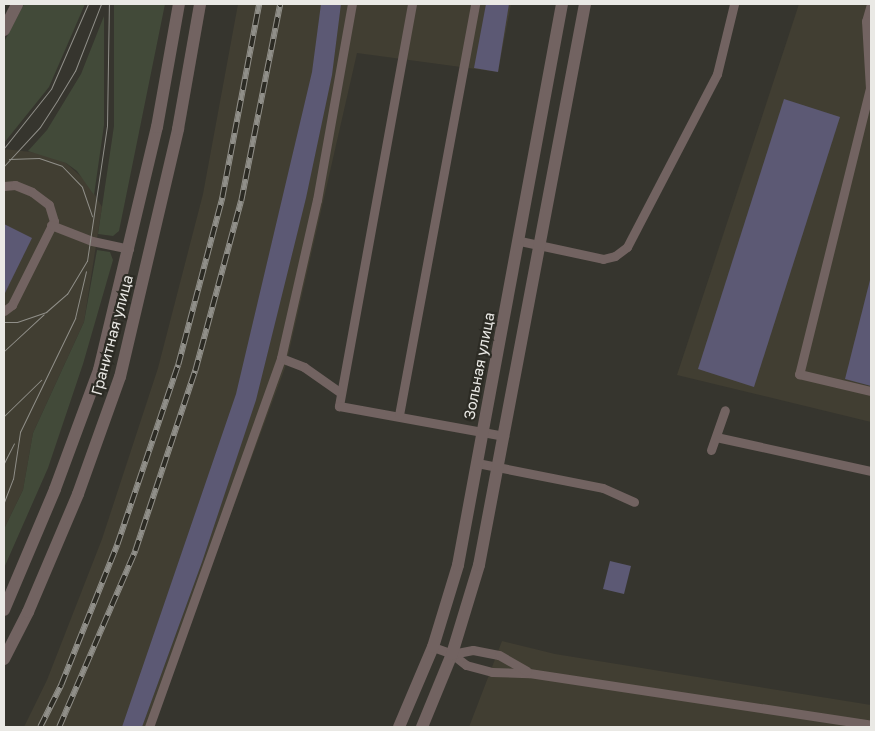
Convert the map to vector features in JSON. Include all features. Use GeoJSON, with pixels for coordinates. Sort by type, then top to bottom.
{"type":"FeatureCollection","features":[{"type":"Feature","properties":{"kind":"street"},"geometry":{"type":"LineString","coordinates":[[4,30],[17,4]]}},
{"type":"Feature","properties":{"kind":"street","name":"Гранитная улица"},"geometry":{"type":"LineString","coordinates":[[4,610],[55,489],[99,370],[157,127],[179,4]]}},
{"type":"Feature","properties":{"kind":"street","name":"Гранитная улица"},"geometry":{"type":"LineString","coordinates":[[4,659],[28,612],[78,494],[120,376],[178,129],[200,4]]}},
{"type":"Feature","properties":{"kind":"street","name":"Зольная улица"},"geometry":{"type":"LineString","coordinates":[[399,727],[433,647],[458,565],[520,241],[562,4]]}},
{"type":"Feature","properties":{"kind":"street"},"geometry":{"type":"LineString","coordinates":[[422,727],[452,654],[479,565],[541,245],[585,4]]}},
{"type":"Feature","properties":{"kind":"lane"},"geometry":{"type":"LineString","coordinates":[[149,727],[281,358],[317,200],[352,4]]}},
{"type":"Feature","properties":{"kind":"lane"},"geometry":{"type":"LineString","coordinates":[[412,4],[339,406],[399,415],[504,436]]}},
{"type":"Feature","properties":{"kind":"lane"},"geometry":{"type":"LineString","coordinates":[[399,415],[475,4]]}},
{"type":"Feature","properties":{"kind":"lane"},"geometry":{"type":"LineString","coordinates":[[520,241],[603,259],[615,256],[627,247],[717,74],[734,4]]}},
{"type":"Feature","properties":{"kind":"lane"},"geometry":{"type":"LineString","coordinates":[[871,4],[866,21],[870,88],[799,374],[871,391]]}},
{"type":"Feature","properties":{"kind":"lane"},"geometry":{"type":"LineString","coordinates":[[4,186],[15,185],[49,205],[53,214],[51,225],[12,305],[4,311]]}},
{"type":"Feature","properties":{"kind":"lane"},"geometry":{"type":"LineString","coordinates":[[51,225],[92,241],[129,249]]}},
{"type":"Feature","properties":{"kind":"lane"},"geometry":{"type":"LineString","coordinates":[[281,358],[304,367],[342,393]]}},
{"type":"Feature","properties":{"kind":"lane"},"geometry":{"type":"LineString","coordinates":[[711,450],[725,410]]}},
{"type":"Feature","properties":{"kind":"lane"},"geometry":{"type":"LineString","coordinates":[[716,437],[871,471]]}},
{"type":"Feature","properties":{"kind":"lane"},"geometry":{"type":"LineString","coordinates":[[477,463],[499,465],[602,488],[634,502]]}},
{"type":"Feature","properties":{"kind":"lane"},"geometry":{"type":"LineString","coordinates":[[433,647],[452,654],[466,666],[492,672],[529,673],[871,725]]}},
{"type":"Feature","properties":{"kind":"lane"},"geometry":{"type":"LineString","coordinates":[[452,654],[473,650],[498,655],[529,673]]}},
{"type":"Feature","properties":{"kind":"shaded area"},"geometry":{"type":"Polygon","coordinates":[[[238,4],[511,4],[498,72],[357,53],[286,365],[152,727],[24,727],[47,680],[102,539],[158,368],[203,194],[238,4]]]}},
{"type":"Feature","properties":{"kind":"shaded area"},"geometry":{"type":"Polygon","coordinates":[[[799,4],[871,4],[871,422],[677,375],[799,4]]]}},
{"type":"Feature","properties":{"kind":"shaded area"},"geometry":{"type":"Polygon","coordinates":[[[4,149],[40,153],[66,163],[88,183],[102,207],[84,322],[33,433],[23,490],[4,529],[4,149]]]}},
{"type":"Feature","properties":{"kind":"shaded area"},"geometry":{"type":"Polygon","coordinates":[[[502,641],[555,654],[871,705],[871,727],[469,727],[502,641]]]}},
{"type":"Feature","properties":{"kind":"green space"},"geometry":{"type":"Polygon","coordinates":[[[24,4],[85,4],[49,87],[4,143],[4,42],[24,4]]]}},
{"type":"Feature","properties":{"kind":"green space"},"geometry":{"type":"Polygon","coordinates":[[[114,4],[165,4],[119,231],[113,236],[98,234],[114,126],[114,4]]]}},
{"type":"Feature","properties":{"kind":"green space"},"geometry":{"type":"Polygon","coordinates":[[[104,16],[104,125],[94,195],[77,171],[66,163],[28,151],[47,130],[81,74],[104,16]]]}},
{"type":"Feature","properties":{"kind":"green space"},"geometry":{"type":"Polygon","coordinates":[[[97,250],[110,252],[113,260],[83,364],[48,468],[4,568],[4,529],[23,490],[33,433],[84,322],[97,250]]]}},
{"type":"Feature","properties":{"kind":"building"},"geometry":{"type":"Polygon","coordinates":[[[321,4],[341,4],[332,75],[306,198],[256,400],[202,562],[142,727],[122,727],[236,394],[312,72],[321,4]]]}},
{"type":"Feature","properties":{"kind":"building"},"geometry":{"type":"Polygon","coordinates":[[[486,4],[509,4],[498,72],[474,68],[486,4]]]}},
{"type":"Feature","properties":{"kind":"building"},"geometry":{"type":"Polygon","coordinates":[[[784,99],[840,117],[754,387],[698,369],[784,99]]]}},
{"type":"Feature","properties":{"kind":"building"},"geometry":{"type":"Polygon","coordinates":[[[4,224],[32,238],[4,295],[4,224]]]}},
{"type":"Feature","properties":{"kind":"building"},"geometry":{"type":"Polygon","coordinates":[[[871,276],[871,386],[845,379],[871,276]]]}},
{"type":"Feature","properties":{"kind":"building"},"geometry":{"type":"Polygon","coordinates":[[[610,561],[631,566],[624,594],[603,589],[610,561]]]}},
{"type":"Feature","properties":{"kind":"tram line"},"geometry":{"type":"LineString","coordinates":[[4,148],[51,89],[88,4]]}},
{"type":"Feature","properties":{"kind":"tram line"},"geometry":{"type":"LineString","coordinates":[[4,166],[40,127],[75,71],[101,4]]}},
{"type":"Feature","properties":{"kind":"tram line"},"geometry":{"type":"LineString","coordinates":[[4,322],[17,322],[46,312],[67,294],[87,261],[107,126],[109,4]]}},
{"type":"Feature","properties":{"kind":"tram line"},"geometry":{"type":"LineString","coordinates":[[9,159],[39,158],[62,166],[82,187],[92,216]]}},
{"type":"Feature","properties":{"kind":"tram line"},"geometry":{"type":"LineString","coordinates":[[4,502],[13,479],[20,432],[75,318],[86,271]]}},
{"type":"Feature","properties":{"kind":"tram line"},"geometry":{"type":"LineString","coordinates":[[4,351],[44,314]]}},
{"type":"Feature","properties":{"kind":"tram line"},"geometry":{"type":"LineString","coordinates":[[4,416],[41,380]]}},
{"type":"Feature","properties":{"kind":"tram line"},"geometry":{"type":"LineString","coordinates":[[4,463],[14,443]]}},
{"type":"Feature","properties":{"kind":"railway"},"geometry":{"type":"LineString","coordinates":[[40,727],[61,685],[117,545],[178,365],[222,198],[259,4]]}},
{"type":"Feature","properties":{"kind":"railway"},"geometry":{"type":"LineString","coordinates":[[59,727],[135,551],[195,371],[241,201],[280,4]]}}]}
